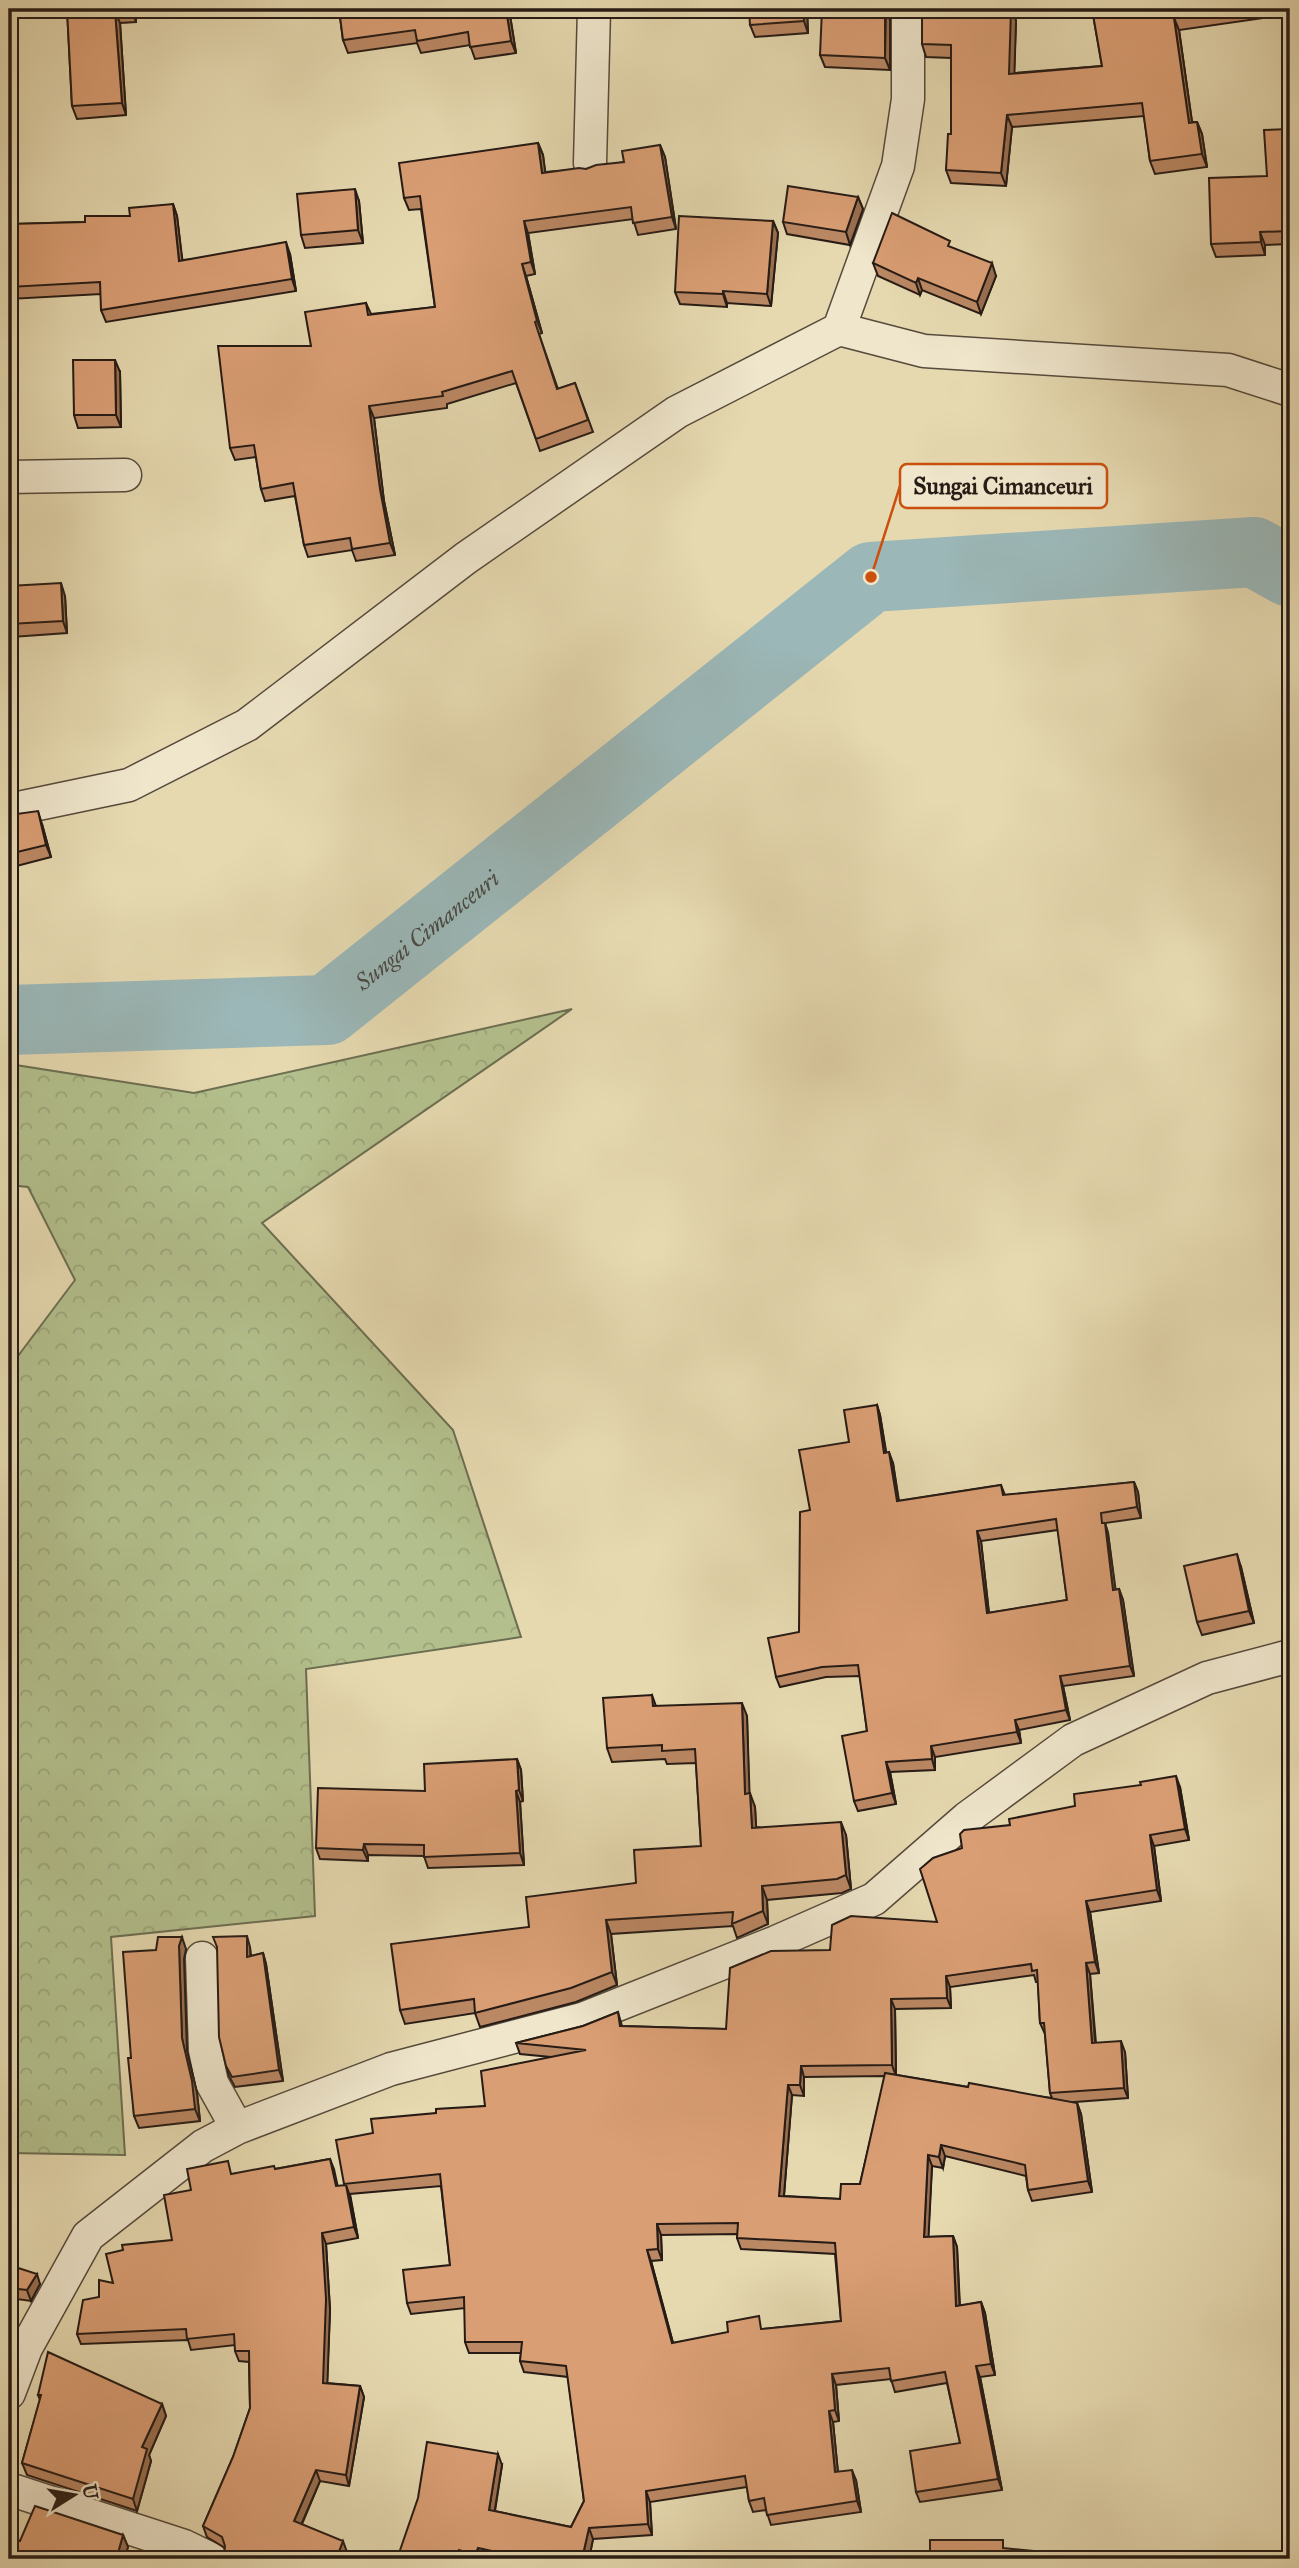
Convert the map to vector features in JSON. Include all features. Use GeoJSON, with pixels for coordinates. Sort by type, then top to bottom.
{"type":"FeatureCollection","features":[{"type":"Feature","properties":{"kind":"street"},"geometry":{"type":"LineString","coordinates":[[590,163],[594,9]]}},
{"type":"Feature","properties":{"kind":"street"},"geometry":{"type":"LineString","coordinates":[[839,329],[898,166],[908,99],[908,9]]}},
{"type":"Feature","properties":{"kind":"street"},"geometry":{"type":"LineString","coordinates":[[9,810],[129,785],[247,725],[466,558],[677,412],[839,329],[924,351],[1228,370],[1290,390]]}},
{"type":"Feature","properties":{"kind":"street"},"geometry":{"type":"LineString","coordinates":[[9,477],[125,475]]}},
{"type":"Feature","properties":{"kind":"street"},"geometry":{"type":"LineString","coordinates":[[9,2393],[26,2348],[88,2236],[203,2146],[237,2128],[391,2069],[582,2019],[776,1942],[874,1899],[967,1818],[1073,1740],[1207,1678],[1290,1656]]}},
{"type":"Feature","properties":{"kind":"street"},"geometry":{"type":"LineString","coordinates":[[202,1958],[205,2050],[212,2083],[237,2128]]}},
{"type":"Feature","properties":{"kind":"street"},"geometry":{"type":"LineString","coordinates":[[9,2489],[184,2546],[211,2559]]}},
{"type":"Feature","properties":{"kind":"green space"},"geometry":{"type":"Polygon","coordinates":[[[572,1009],[262,1223],[453,1430],[521,1637],[306,1669],[315,1916],[111,1937],[125,2155],[9,2153],[9,1368],[75,1280],[28,1187],[9,1185],[9,1064],[194,1093],[572,1009]]]}},
{"type":"Feature","properties":{"kind":"building"},"geometry":{"type":"Polygon","coordinates":[[[67,9],[131,9],[115,11],[122,103],[72,106],[67,9]]]}},
{"type":"Feature","properties":{"kind":"building"},"geometry":{"type":"Polygon","coordinates":[[[339,9],[506,9],[511,41],[470,47],[468,32],[417,41],[415,30],[343,40],[339,9]]]}},
{"type":"Feature","properties":{"kind":"building"},"geometry":{"type":"Polygon","coordinates":[[[749,9],[803,9],[804,21],[750,25],[749,9]]]}},
{"type":"Feature","properties":{"kind":"building"},"geometry":{"type":"Polygon","coordinates":[[[822,9],[885,9],[885,58],[820,55],[822,9]]]}},
{"type":"Feature","properties":{"kind":"building"},"geometry":{"type":"Polygon","coordinates":[[[922,9],[1011,9],[1009,74],[1102,66],[1092,9],[1236,9],[1174,18],[1189,123],[1197,122],[1202,154],[1150,161],[1142,103],[1007,115],[1001,173],[946,170],[948,134],[951,134],[951,45],[922,44],[922,9]]]}},
{"type":"Feature","properties":{"kind":"building"},"geometry":{"type":"Polygon","coordinates":[[[1284,9],[1290,9],[1290,18],[1285,19],[1284,9]]]}},
{"type":"Feature","properties":{"kind":"building"},"geometry":{"type":"Polygon","coordinates":[[[1290,129],[1290,231],[1260,232],[1261,242],[1211,244],[1209,178],[1267,176],[1264,130],[1290,129]]]}},
{"type":"Feature","properties":{"kind":"building"},"geometry":{"type":"Polygon","coordinates":[[[538,143],[542,173],[624,162],[622,151],[660,145],[672,217],[633,223],[631,207],[524,221],[531,262],[522,264],[537,321],[535,322],[557,389],[575,383],[588,420],[536,439],[512,371],[442,392],[443,396],[369,406],[390,543],[352,549],[350,538],[304,545],[293,483],[261,489],[254,445],[230,448],[218,346],[311,346],[305,312],[366,303],[368,315],[435,307],[420,196],[404,198],[399,163],[538,143]]]}},
{"type":"Feature","properties":{"kind":"building"},"geometry":{"type":"Polygon","coordinates":[[[788,186],[858,197],[846,232],[783,222],[788,186]]]}},
{"type":"Feature","properties":{"kind":"building"},"geometry":{"type":"Polygon","coordinates":[[[355,189],[358,230],[301,235],[297,194],[355,189]]]}},
{"type":"Feature","properties":{"kind":"building"},"geometry":{"type":"Polygon","coordinates":[[[173,204],[179,261],[286,242],[292,279],[101,310],[100,282],[9,287],[9,207],[10,224],[85,222],[85,216],[130,216],[129,208],[173,204]]]}},
{"type":"Feature","properties":{"kind":"building"},"geometry":{"type":"Polygon","coordinates":[[[892,213],[950,241],[948,246],[992,263],[977,302],[918,278],[916,283],[873,263],[892,213]]]}},
{"type":"Feature","properties":{"kind":"building"},"geometry":{"type":"Polygon","coordinates":[[[679,216],[773,221],[767,294],[675,292],[679,216]]]}},
{"type":"Feature","properties":{"kind":"building"},"geometry":{"type":"Polygon","coordinates":[[[73,360],[115,360],[116,415],[74,415],[73,360]]]}},
{"type":"Feature","properties":{"kind":"building"},"geometry":{"type":"Polygon","coordinates":[[[61,583],[63,621],[9,624],[9,586],[61,583]]]}},
{"type":"Feature","properties":{"kind":"building"},"geometry":{"type":"Polygon","coordinates":[[[38,811],[46,845],[9,854],[9,815],[38,811]]]}},
{"type":"Feature","properties":{"kind":"building"},"geometry":{"type":"Polygon","coordinates":[[[877,1405],[884,1453],[889,1452],[897,1501],[1001,1485],[1003,1495],[1134,1482],[1137,1507],[1101,1513],[1102,1523],[1105,1523],[1113,1590],[1119,1589],[1130,1666],[1060,1676],[1066,1710],[1015,1720],[1017,1732],[931,1746],[932,1759],[886,1762],[892,1793],[854,1801],[842,1736],[867,1731],[858,1665],[822,1667],[776,1677],[768,1638],[799,1632],[800,1512],[810,1510],[799,1450],[849,1442],[844,1410],[877,1405]],[[1056,1519],[977,1531],[987,1613],[1067,1600],[1056,1519]]]}},
{"type":"Feature","properties":{"kind":"building"},"geometry":{"type":"Polygon","coordinates":[[[1237,1554],[1249,1611],[1197,1622],[1184,1566],[1237,1554]]]}},
{"type":"Feature","properties":{"kind":"building"},"geometry":{"type":"Polygon","coordinates":[[[652,1695],[653,1706],[742,1703],[745,1794],[750,1793],[752,1828],[841,1822],[846,1875],[837,1879],[762,1886],[763,1911],[732,1924],[733,1912],[606,1920],[612,1972],[571,1988],[475,2013],[474,1999],[400,2010],[391,1944],[529,1927],[526,1897],[636,1883],[634,1850],[701,1846],[695,1749],[662,1751],[662,1745],[607,1748],[603,1698],[652,1695]]]}},
{"type":"Feature","properties":{"kind":"building"},"geometry":{"type":"Polygon","coordinates":[[[517,1759],[520,1853],[424,1857],[424,1845],[364,1844],[363,1850],[316,1848],[318,1788],[425,1791],[424,1764],[517,1759]]]}},
{"type":"Feature","properties":{"kind":"building"},"geometry":{"type":"Polygon","coordinates":[[[1176,1776],[1185,1829],[1150,1835],[1157,1890],[1086,1901],[1095,1962],[1086,1963],[1092,2043],[1121,2041],[1124,2088],[1050,2093],[1044,2023],[1040,2023],[1037,1970],[1032,1971],[1031,1964],[946,1976],[947,1998],[891,1999],[892,2065],[801,2066],[800,2085],[788,2085],[779,2196],[840,2199],[841,2184],[860,2184],[885,2073],[968,2087],[969,2083],[1077,2103],[1088,2181],[1028,2190],[1025,2165],[941,2145],[939,2157],[928,2155],[924,2237],[953,2236],[956,2306],[981,2302],[991,2364],[976,2366],[998,2479],[916,2492],[910,2451],[960,2443],[945,2372],[891,2381],[889,2368],[832,2374],[835,2410],[829,2411],[835,2472],[852,2470],[857,2501],[767,2515],[764,2498],[749,2501],[745,2476],[646,2491],[648,2524],[589,2528],[582,2559],[528,2559],[478,2548],[475,2555],[459,2550],[456,2559],[397,2559],[418,2498],[427,2442],[498,2454],[489,2510],[571,2527],[584,2501],[566,2366],[520,2361],[522,2342],[465,2342],[464,2297],[407,2303],[403,2270],[450,2265],[440,2174],[344,2184],[336,2140],[373,2133],[371,2119],[436,2113],[436,2109],[485,2106],[481,2071],[586,2050],[516,2043],[583,2026],[618,2012],[620,2026],[726,2029],[730,1968],[771,1951],[830,1950],[832,1925],[851,1916],[937,1922],[920,1869],[933,1858],[962,1848],[960,1834],[964,1830],[1010,1825],[1009,1819],[1075,1806],[1074,1794],[1141,1785],[1140,1782],[1176,1776]],[[738,2223],[657,2224],[658,2249],[647,2250],[672,2343],[728,2332],[727,2322],[759,2316],[761,2329],[841,2321],[835,2243],[737,2238],[738,2223]]]}},
{"type":"Feature","properties":{"kind":"building"},"geometry":{"type":"Polygon","coordinates":[[[247,1936],[247,1957],[263,1953],[279,2070],[232,2077],[226,2066],[219,2037],[217,1947],[213,1937],[247,1936]]]}},
{"type":"Feature","properties":{"kind":"building"},"geometry":{"type":"Polygon","coordinates":[[[158,1937],[182,1937],[179,1946],[182,2038],[195,2109],[134,2116],[128,2058],[131,2058],[123,1952],[156,1950],[158,1937]]]}},
{"type":"Feature","properties":{"kind":"building"},"geometry":{"type":"Polygon","coordinates":[[[330,2159],[336,2186],[346,2185],[354,2227],[322,2233],[326,2299],[323,2383],[360,2386],[346,2475],[316,2470],[294,2521],[343,2541],[336,2559],[221,2559],[225,2546],[222,2537],[203,2526],[233,2457],[250,2408],[249,2351],[235,2351],[234,2334],[187,2339],[186,2329],[77,2334],[83,2300],[99,2297],[99,2280],[113,2283],[106,2254],[123,2250],[122,2245],[172,2240],[164,2195],[191,2190],[187,2169],[228,2161],[231,2174],[330,2159]]]}},
{"type":"Feature","properties":{"kind":"building"},"geometry":{"type":"Polygon","coordinates":[[[9,2265],[37,2274],[27,2290],[9,2288],[9,2265]]]}},
{"type":"Feature","properties":{"kind":"building"},"geometry":{"type":"Polygon","coordinates":[[[48,2352],[162,2404],[142,2447],[147,2449],[133,2499],[22,2463],[41,2395],[38,2395],[48,2352]]]}},
{"type":"Feature","properties":{"kind":"building"},"geometry":{"type":"Polygon","coordinates":[[[35,2506],[123,2535],[118,2553],[116,2552],[114,2559],[9,2559],[9,2538],[20,2541],[35,2506]]]}},
{"type":"Feature","properties":{"kind":"building"},"geometry":{"type":"Polygon","coordinates":[[[930,2540],[1003,2540],[1003,2548],[1074,2555],[1073,2559],[930,2559],[930,2540]]]}},
{"type":"Feature","properties":{"kind":"waterway","name":"Sungai Cimanceuri"},"geometry":{"type":"LineString","coordinates":[[9,1020],[327,1010],[871,577],[1254,552],[1290,572]]}},
{"type":"Feature","properties":{"kind":"place","name":"Sungai Cimanceuri"},"geometry":{"type":"Point","coordinates":[871,577]}}]}
